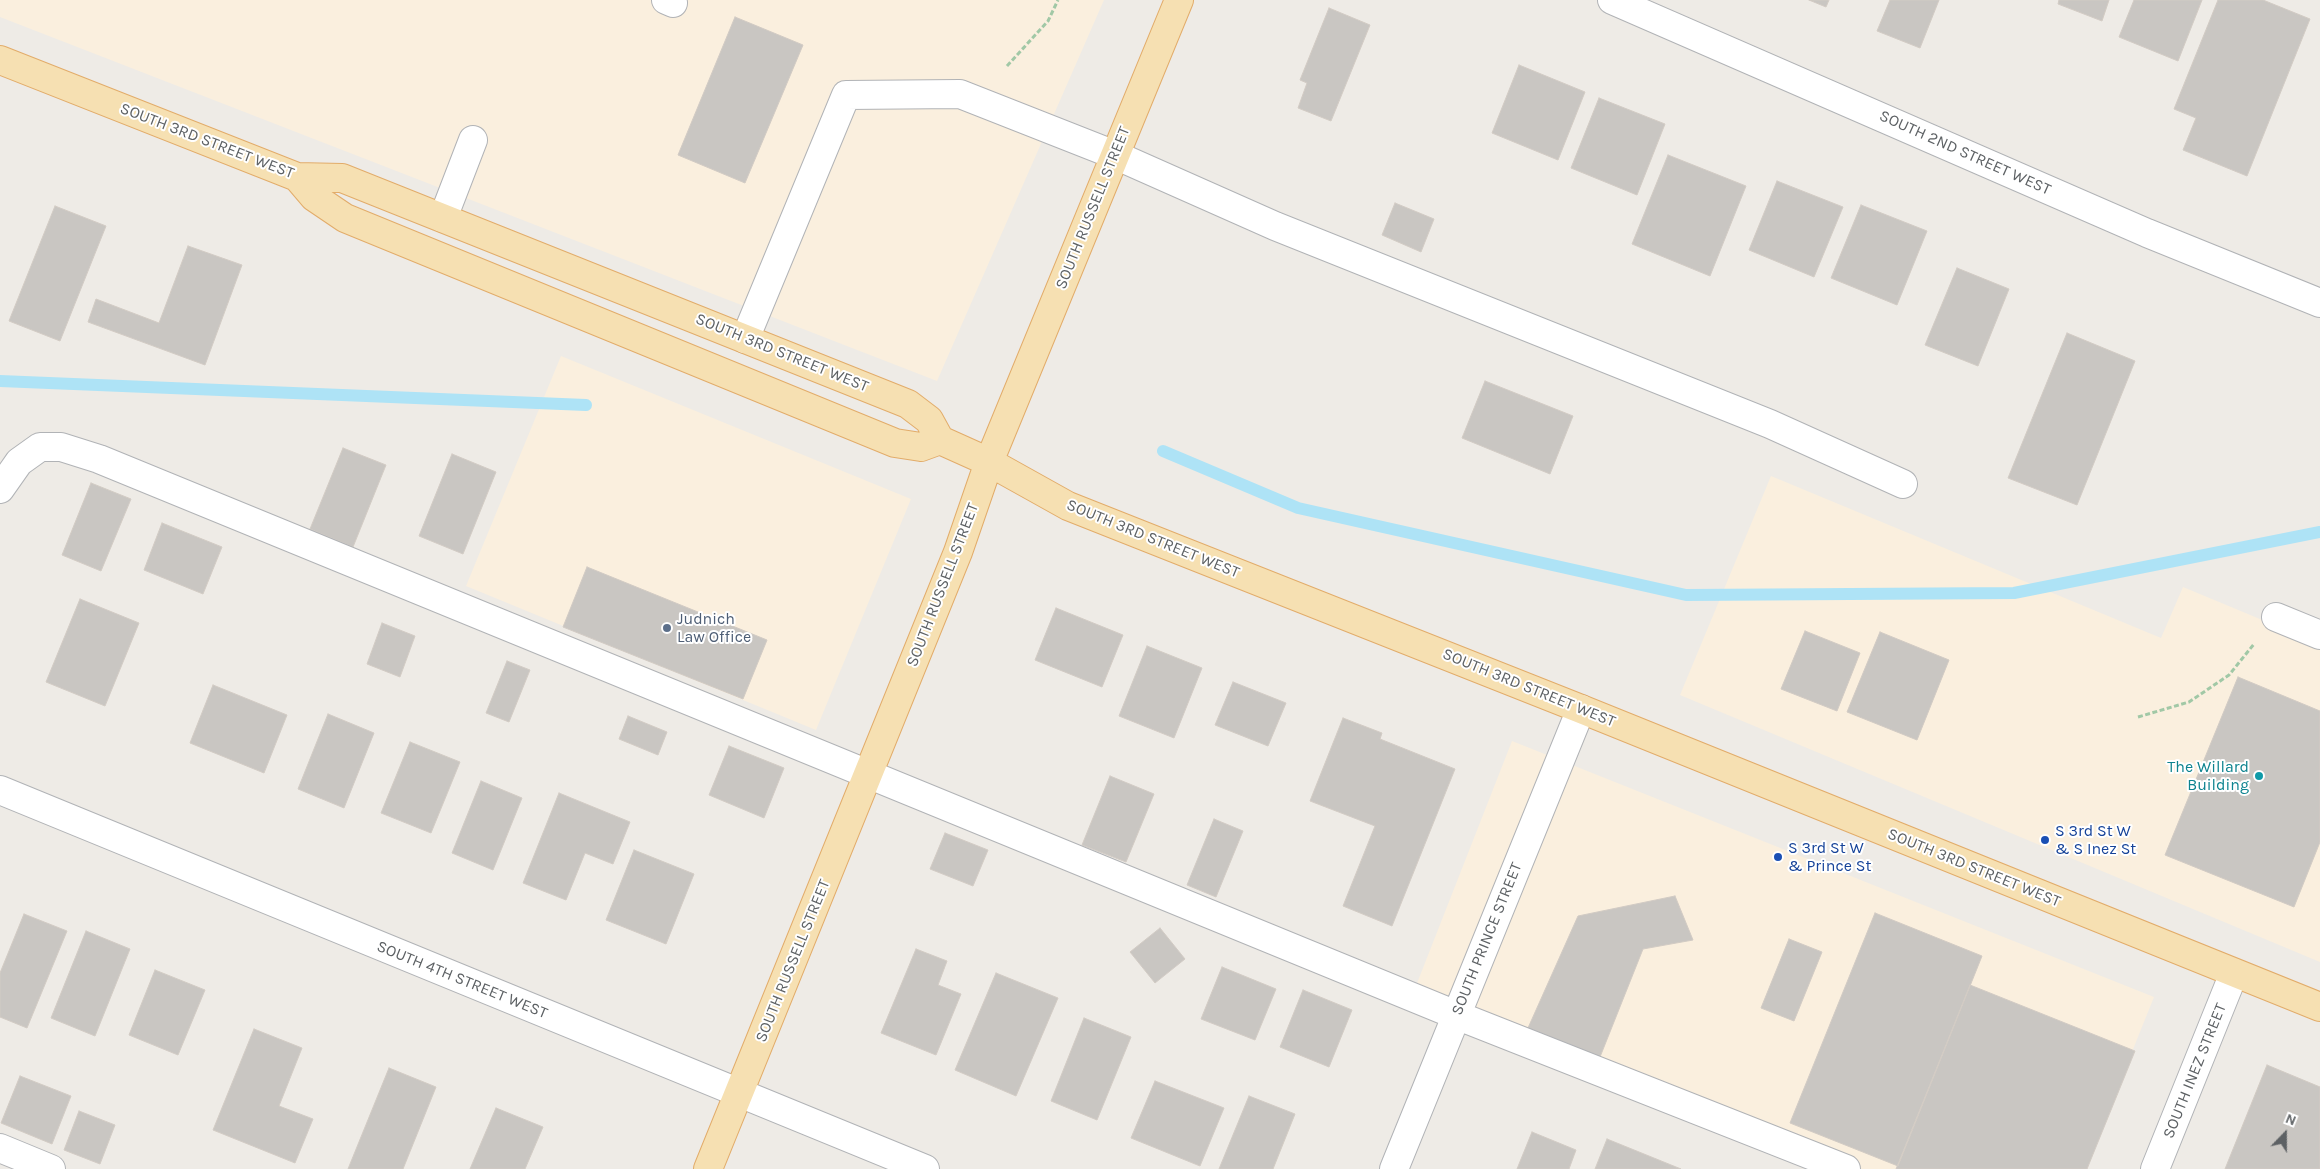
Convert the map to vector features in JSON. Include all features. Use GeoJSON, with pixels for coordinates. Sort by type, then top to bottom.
{"type":"FeatureCollection","features":[{"type":"Feature","properties":{"kind":"main road","name":"SOUTH RUSSELL STREET"},"geometry":{"type":"LineString","coordinates":[[708,1169],[958,552],[989,462],[1179,0]]}},
{"type":"Feature","properties":{"kind":"main road","name":"SOUTH 3RD STREET WEST"},"geometry":{"type":"LineString","coordinates":[[0,60],[297,178],[342,178],[908,404],[929,420],[940,440],[989,462],[1068,506],[1581,709],[2320,1008]]}},
{"type":"Feature","properties":{"kind":"main road"},"geometry":{"type":"LineString","coordinates":[[297,178],[314,197],[345,218],[895,443],[921,447],[940,440]]}},
{"type":"Feature","properties":{"kind":"street","name":"SOUTH 2ND STREET WEST"},"geometry":{"type":"LineString","coordinates":[[1612,0],[2147,233],[2320,303]]}},
{"type":"Feature","properties":{"kind":"street"},"geometry":{"type":"LineString","coordinates":[[745,339],[846,95],[960,94],[1115,156],[1275,226],[1770,424],[1903,484]]}},
{"type":"Feature","properties":{"kind":"street"},"geometry":{"type":"LineString","coordinates":[[443,218],[473,140]]}},
{"type":"Feature","properties":{"kind":"street"},"geometry":{"type":"LineString","coordinates":[[0,490],[19,462],[40,447],[61,447],[76,451],[141,475],[868,776],[1456,1015],[1846,1169]]}},
{"type":"Feature","properties":{"kind":"street"},"geometry":{"type":"LineString","coordinates":[[2276,616],[2320,634]]}},
{"type":"Feature","properties":{"kind":"street","name":"SOUTH PRINCE STREET"},"geometry":{"type":"LineString","coordinates":[[1394,1169],[1581,709]]}},
{"type":"Feature","properties":{"kind":"street","name":"SOUTH 4TH STREET WEST"},"geometry":{"type":"LineString","coordinates":[[0,790],[925,1169]]}},
{"type":"Feature","properties":{"kind":"street","name":"SOUTH INEZ STREET"},"geometry":{"type":"LineString","coordinates":[[2155,1169],[2234,973]]}},
{"type":"Feature","properties":{"kind":"street"},"geometry":{"type":"LineString","coordinates":[[0,1148],[51,1169]]}},
{"type":"Feature","properties":{"kind":"path"},"geometry":{"type":"LineString","coordinates":[[1007,66],[1048,21],[1058,0]]}},
{"type":"Feature","properties":{"kind":"path"},"geometry":{"type":"LineString","coordinates":[[2138,718],[2189,702],[2228,675],[2276,616]]}},
{"type":"Feature","properties":{"kind":"shaded area"},"geometry":{"type":"Polygon","coordinates":[[[0,0],[1104,0],[937,381],[0,17],[0,0]]]}},
{"type":"Feature","properties":{"kind":"shaded area"},"geometry":{"type":"Polygon","coordinates":[[[561,356],[911,499],[816,730],[466,586],[561,356]]]}},
{"type":"Feature","properties":{"kind":"shaded area"},"geometry":{"type":"Polygon","coordinates":[[[1771,476],[2161,638],[2183,587],[2320,644],[2320,962],[1680,695],[1771,476]]]}},
{"type":"Feature","properties":{"kind":"shaded area"},"geometry":{"type":"Polygon","coordinates":[[[1512,741],[2154,997],[2085,1169],[1846,1169],[1412,996],[1512,741]]]}},
{"type":"Feature","properties":{"kind":"building"},"geometry":{"type":"Polygon","coordinates":[[[1809,0],[1829,0],[1826,7],[1809,0]]]}},
{"type":"Feature","properties":{"kind":"building"},"geometry":{"type":"Polygon","coordinates":[[[1890,0],[1939,0],[1920,48],[1877,31],[1890,0]]]}},
{"type":"Feature","properties":{"kind":"building"},"geometry":{"type":"Polygon","coordinates":[[[2059,0],[2109,0],[2102,21],[2058,4],[2059,0]]]}},
{"type":"Feature","properties":{"kind":"building"},"geometry":{"type":"Polygon","coordinates":[[[2134,0],[2202,0],[2178,61],[2119,37],[2134,0]]]}},
{"type":"Feature","properties":{"kind":"building"},"geometry":{"type":"Polygon","coordinates":[[[2218,0],[2263,0],[2310,19],[2247,176],[2183,150],[2196,118],[2174,109],[2218,0]]]}},
{"type":"Feature","properties":{"kind":"building"},"geometry":{"type":"Polygon","coordinates":[[[1329,8],[1370,25],[1331,121],[1298,108],[1307,83],[1300,80],[1329,8]]]}},
{"type":"Feature","properties":{"kind":"building"},"geometry":{"type":"Polygon","coordinates":[[[735,17],[803,45],[745,183],[678,155],[735,17]]]}},
{"type":"Feature","properties":{"kind":"building"},"geometry":{"type":"Polygon","coordinates":[[[1519,65],[1585,92],[1558,160],[1492,133],[1519,65]]]}},
{"type":"Feature","properties":{"kind":"building"},"geometry":{"type":"Polygon","coordinates":[[[1599,98],[1665,124],[1637,195],[1571,168],[1599,98]]]}},
{"type":"Feature","properties":{"kind":"building"},"geometry":{"type":"Polygon","coordinates":[[[1668,155],[1746,186],[1710,276],[1632,244],[1668,155]]]}},
{"type":"Feature","properties":{"kind":"building"},"geometry":{"type":"Polygon","coordinates":[[[1777,181],[1843,207],[1814,277],[1749,250],[1777,181]]]}},
{"type":"Feature","properties":{"kind":"building"},"geometry":{"type":"Polygon","coordinates":[[[1395,203],[1434,219],[1421,252],[1382,235],[1395,203]]]}},
{"type":"Feature","properties":{"kind":"building"},"geometry":{"type":"Polygon","coordinates":[[[1861,205],[1927,231],[1897,305],[1831,278],[1861,205]]]}},
{"type":"Feature","properties":{"kind":"building"},"geometry":{"type":"Polygon","coordinates":[[[55,206],[106,226],[60,341],[9,321],[55,206]]]}},
{"type":"Feature","properties":{"kind":"building"},"geometry":{"type":"Polygon","coordinates":[[[188,246],[242,265],[205,365],[88,322],[96,299],[159,323],[188,246]]]}},
{"type":"Feature","properties":{"kind":"building"},"geometry":{"type":"Polygon","coordinates":[[[1957,268],[2009,289],[1978,366],[1925,345],[1957,268]]]}},
{"type":"Feature","properties":{"kind":"building"},"geometry":{"type":"Polygon","coordinates":[[[2067,333],[2135,361],[2077,505],[2008,478],[2067,333]]]}},
{"type":"Feature","properties":{"kind":"building"},"geometry":{"type":"Polygon","coordinates":[[[1485,381],[1573,416],[1550,474],[1462,438],[1485,381]]]}},
{"type":"Feature","properties":{"kind":"building"},"geometry":{"type":"Polygon","coordinates":[[[343,448],[386,465],[353,547],[310,529],[343,448]]]}},
{"type":"Feature","properties":{"kind":"building"},"geometry":{"type":"Polygon","coordinates":[[[452,454],[496,472],[463,554],[419,536],[452,454]]]}},
{"type":"Feature","properties":{"kind":"building"},"geometry":{"type":"Polygon","coordinates":[[[91,483],[131,499],[101,571],[62,555],[91,483]]]}},
{"type":"Feature","properties":{"kind":"building"},"geometry":{"type":"Polygon","coordinates":[[[162,523],[222,547],[203,594],[144,570],[162,523]]]}},
{"type":"Feature","properties":{"kind":"building"},"geometry":{"type":"Polygon","coordinates":[[[587,567],[767,640],[743,699],[563,627],[587,567]]]}},
{"type":"Feature","properties":{"kind":"building"},"geometry":{"type":"Polygon","coordinates":[[[80,599],[139,623],[105,706],[46,682],[80,599]]]}},
{"type":"Feature","properties":{"kind":"building"},"geometry":{"type":"Polygon","coordinates":[[[1056,608],[1123,635],[1102,687],[1035,660],[1056,608]]]}},
{"type":"Feature","properties":{"kind":"building"},"geometry":{"type":"Polygon","coordinates":[[[382,623],[415,636],[400,677],[367,664],[382,623]]]}},
{"type":"Feature","properties":{"kind":"building"},"geometry":{"type":"Polygon","coordinates":[[[1805,631],[1860,653],[1837,711],[1781,689],[1805,631]]]}},
{"type":"Feature","properties":{"kind":"building"},"geometry":{"type":"Polygon","coordinates":[[[1880,632],[1949,660],[1917,740],[1847,712],[1880,632]]]}},
{"type":"Feature","properties":{"kind":"building"},"geometry":{"type":"Polygon","coordinates":[[[1147,646],[1202,668],[1174,738],[1119,716],[1147,646]]]}},
{"type":"Feature","properties":{"kind":"building"},"geometry":{"type":"Polygon","coordinates":[[[507,661],[530,670],[509,722],[486,713],[507,661]]]}},
{"type":"Feature","properties":{"kind":"building","name":"The Willard Building"},"geometry":{"type":"Polygon","coordinates":[[[2238,677],[2320,711],[2320,842],[2294,907],[2165,855],[2238,677]]]}},
{"type":"Feature","properties":{"kind":"building"},"geometry":{"type":"Polygon","coordinates":[[[1233,682],[1286,703],[1268,746],[1215,725],[1233,682]]]}},
{"type":"Feature","properties":{"kind":"building"},"geometry":{"type":"Polygon","coordinates":[[[213,685],[287,715],[264,773],[190,743],[213,685]]]}},
{"type":"Feature","properties":{"kind":"building"},"geometry":{"type":"Polygon","coordinates":[[[328,714],[374,733],[344,808],[298,789],[328,714]]]}},
{"type":"Feature","properties":{"kind":"building"},"geometry":{"type":"Polygon","coordinates":[[[628,716],[667,732],[658,755],[619,739],[628,716]]]}},
{"type":"Feature","properties":{"kind":"building"},"geometry":{"type":"Polygon","coordinates":[[[1343,718],[1382,733],[1380,739],[1455,769],[1392,926],[1343,906],[1375,826],[1310,801],[1343,718]]]}},
{"type":"Feature","properties":{"kind":"building"},"geometry":{"type":"Polygon","coordinates":[[[410,742],[460,762],[431,833],[381,813],[410,742]]]}},
{"type":"Feature","properties":{"kind":"building"},"geometry":{"type":"Polygon","coordinates":[[[729,746],[784,768],[764,818],[709,795],[729,746]]]}},
{"type":"Feature","properties":{"kind":"building"},"geometry":{"type":"Polygon","coordinates":[[[1110,776],[1154,794],[1126,862],[1082,845],[1110,776]]]}},
{"type":"Feature","properties":{"kind":"building"},"geometry":{"type":"Polygon","coordinates":[[[481,781],[522,798],[493,870],[452,853],[481,781]]]}},
{"type":"Feature","properties":{"kind":"building"},"geometry":{"type":"Polygon","coordinates":[[[559,793],[630,822],[613,864],[585,853],[566,900],[523,883],[559,793]]]}},
{"type":"Feature","properties":{"kind":"building"},"geometry":{"type":"Polygon","coordinates":[[[1214,819],[1243,831],[1216,897],[1187,885],[1214,819]]]}},
{"type":"Feature","properties":{"kind":"building"},"geometry":{"type":"Polygon","coordinates":[[[945,833],[988,850],[973,886],[930,869],[945,833]]]}},
{"type":"Feature","properties":{"kind":"building"},"geometry":{"type":"Polygon","coordinates":[[[634,850],[694,874],[666,944],[606,920],[634,850]]]}},
{"type":"Feature","properties":{"kind":"building"},"geometry":{"type":"Polygon","coordinates":[[[1675,896],[1693,940],[1643,949],[1600,1057],[1528,1028],[1578,916],[1675,896]]]}},
{"type":"Feature","properties":{"kind":"building"},"geometry":{"type":"Polygon","coordinates":[[[1875,913],[1982,956],[1898,1166],[1790,1123],[1875,913]]]}},
{"type":"Feature","properties":{"kind":"building"},"geometry":{"type":"Polygon","coordinates":[[[24,914],[67,931],[27,1028],[0,1017],[0,973],[24,914]]]}},
{"type":"Feature","properties":{"kind":"building"},"geometry":{"type":"Polygon","coordinates":[[[1160,928],[1185,959],[1155,983],[1130,952],[1160,928]]]}},
{"type":"Feature","properties":{"kind":"building"},"geometry":{"type":"Polygon","coordinates":[[[86,931],[130,949],[95,1036],[51,1018],[86,931]]]}},
{"type":"Feature","properties":{"kind":"building"},"geometry":{"type":"Polygon","coordinates":[[[1789,939],[1822,952],[1794,1021],[1761,1008],[1789,939]]]}},
{"type":"Feature","properties":{"kind":"building"},"geometry":{"type":"Polygon","coordinates":[[[916,949],[947,961],[938,985],[961,994],[936,1055],[881,1033],[916,949]]]}},
{"type":"Feature","properties":{"kind":"building"},"geometry":{"type":"Polygon","coordinates":[[[1222,967],[1276,989],[1255,1040],[1201,1019],[1222,967]]]}},
{"type":"Feature","properties":{"kind":"building"},"geometry":{"type":"Polygon","coordinates":[[[155,970],[205,990],[178,1055],[129,1035],[155,970]]]}},
{"type":"Feature","properties":{"kind":"building"},"geometry":{"type":"Polygon","coordinates":[[[996,973],[1058,998],[1016,1096],[955,1070],[996,973]]]}},
{"type":"Feature","properties":{"kind":"building"},"geometry":{"type":"Polygon","coordinates":[[[1970,985],[2135,1051],[2087,1169],[1896,1169],[1970,985]]]}},
{"type":"Feature","properties":{"kind":"building"},"geometry":{"type":"Polygon","coordinates":[[[1303,990],[1352,1010],[1329,1067],[1280,1047],[1303,990]]]}},
{"type":"Feature","properties":{"kind":"building"},"geometry":{"type":"Polygon","coordinates":[[[1084,1018],[1131,1037],[1097,1120],[1051,1101],[1084,1018]]]}},
{"type":"Feature","properties":{"kind":"building"},"geometry":{"type":"Polygon","coordinates":[[[254,1029],[302,1048],[279,1106],[313,1119],[295,1163],[213,1130],[254,1029]]]}},
{"type":"Feature","properties":{"kind":"building"},"geometry":{"type":"Polygon","coordinates":[[[2267,1065],[2320,1087],[2320,1169],[2225,1169],[2267,1065]]]}},
{"type":"Feature","properties":{"kind":"building"},"geometry":{"type":"Polygon","coordinates":[[[389,1068],[436,1087],[403,1169],[348,1169],[389,1068]]]}},
{"type":"Feature","properties":{"kind":"building"},"geometry":{"type":"Polygon","coordinates":[[[20,1076],[71,1096],[52,1144],[1,1123],[20,1076]]]}},
{"type":"Feature","properties":{"kind":"building"},"geometry":{"type":"Polygon","coordinates":[[[1155,1081],[1224,1108],[1200,1166],[1131,1138],[1155,1081]]]}},
{"type":"Feature","properties":{"kind":"building"},"geometry":{"type":"Polygon","coordinates":[[[1249,1096],[1295,1114],[1273,1169],[1219,1169],[1249,1096]]]}},
{"type":"Feature","properties":{"kind":"building"},"geometry":{"type":"Polygon","coordinates":[[[496,1108],[543,1127],[525,1169],[470,1169],[496,1108]]]}},
{"type":"Feature","properties":{"kind":"building"},"geometry":{"type":"Polygon","coordinates":[[[79,1111],[115,1125],[100,1164],[64,1150],[79,1111]]]}},
{"type":"Feature","properties":{"kind":"building"},"geometry":{"type":"Polygon","coordinates":[[[1532,1132],[1576,1150],[1569,1169],[1517,1169],[1532,1132]]]}},
{"type":"Feature","properties":{"kind":"building"},"geometry":{"type":"Polygon","coordinates":[[[1607,1139],[1681,1169],[1595,1169],[1607,1139]]]}},
{"type":"Feature","properties":{"kind":"waterway"},"geometry":{"type":"LineString","coordinates":[[0,381],[586,405]]}},
{"type":"Feature","properties":{"kind":"waterway"},"geometry":{"type":"LineString","coordinates":[[1163,451],[1298,508],[1686,595],[2014,593],[2320,532]]}},
{"type":"Feature","properties":{"kind":"place","name":"Judnich Law Office"},"geometry":{"type":"Point","coordinates":[667,628]}},
{"type":"Feature","properties":{"kind":"place","name":"The Willard Building"},"geometry":{"type":"Point","coordinates":[2259,776]}},
{"type":"Feature","properties":{"kind":"place","name":"S 3rd St W & S Inez St"},"geometry":{"type":"Point","coordinates":[2045,840]}},
{"type":"Feature","properties":{"kind":"place","name":"S 3rd St W & Prince St"},"geometry":{"type":"Point","coordinates":[1778,857]}}]}
